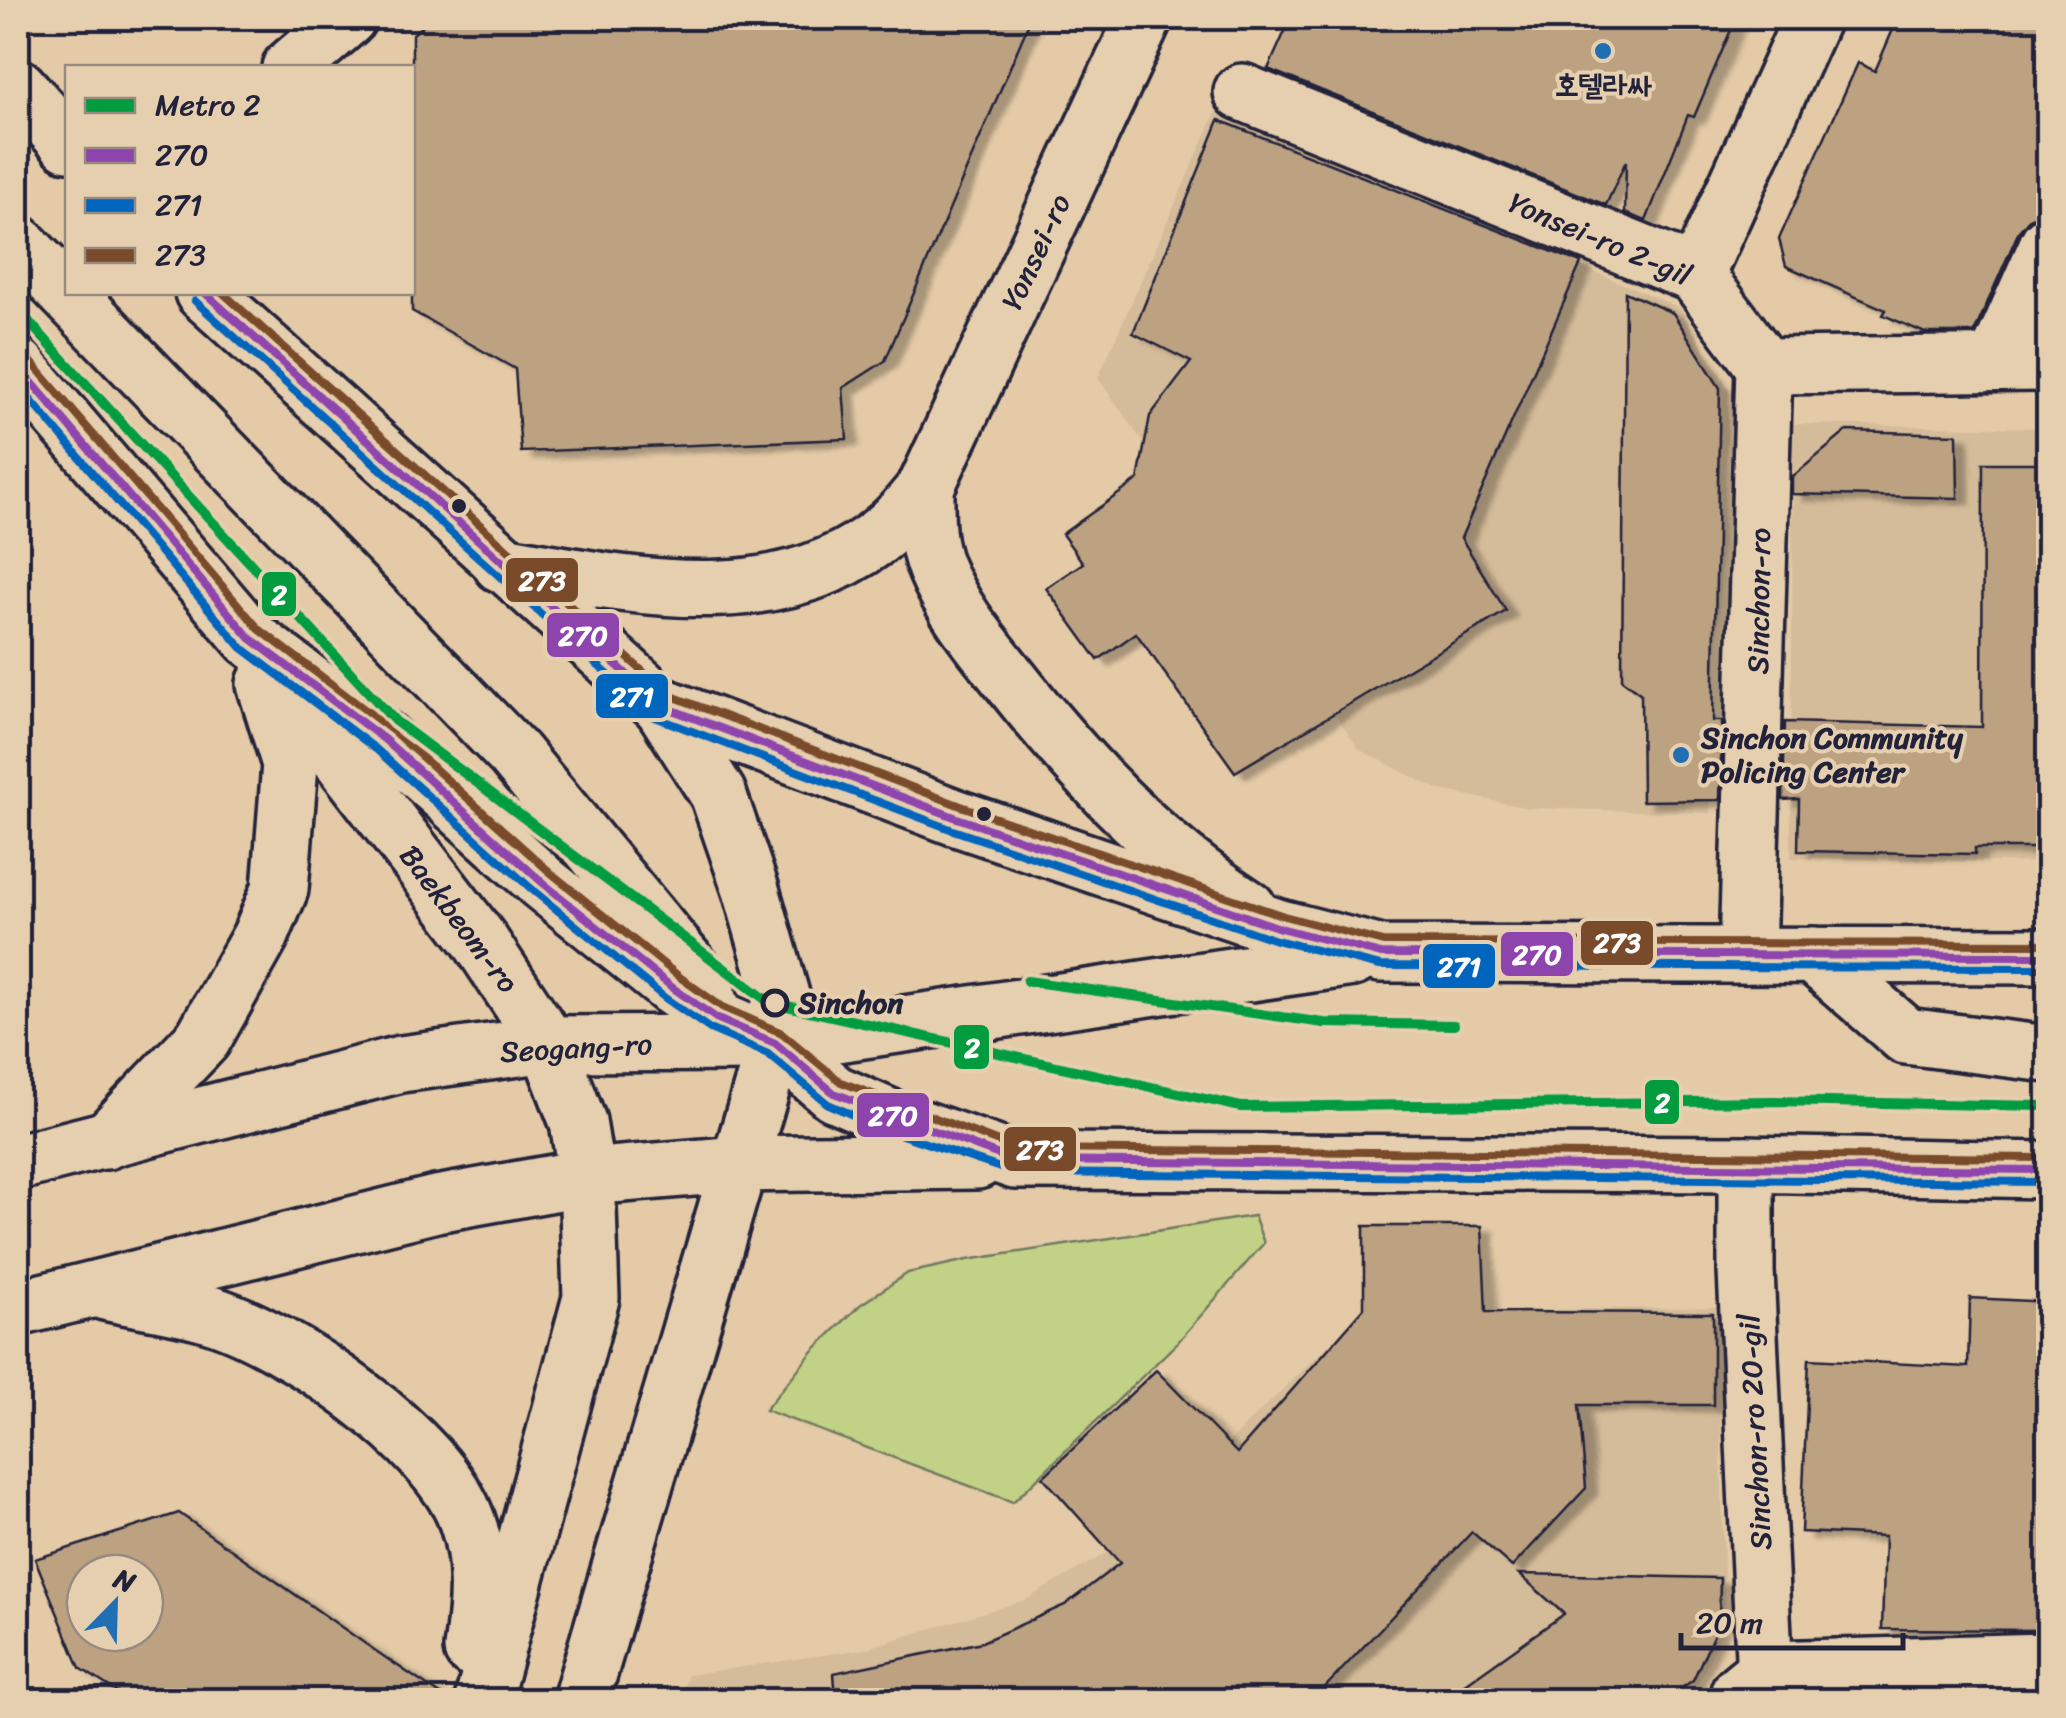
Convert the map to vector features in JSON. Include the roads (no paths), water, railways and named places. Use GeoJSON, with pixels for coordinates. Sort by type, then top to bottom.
{"type":"FeatureCollection","features":[{"type":"Feature","properties":{"kind":"main road"},"geometry":{"type":"LineString","coordinates":[[293,65],[348,18]]}},
{"type":"Feature","properties":{"kind":"main road","name":"Yonsei-ro"},"geometry":{"type":"LineString","coordinates":[[926,487],[1144,18]]}},
{"type":"Feature","properties":{"kind":"main road"},"geometry":{"type":"LineString","coordinates":[[1696,275],[1812,18]]}},
{"type":"Feature","properties":{"kind":"main road","name":"Yonsei-ro 2-gil"},"geometry":{"type":"LineString","coordinates":[[1242,92],[1696,275],[1764,366]]}},
{"type":"Feature","properties":{"kind":"main road"},"geometry":{"type":"LineString","coordinates":[[22,93],[65,140]]}},
{"type":"Feature","properties":{"kind":"main road"},"geometry":{"type":"LineString","coordinates":[[18,243],[65,291]]}},
{"type":"Feature","properties":{"kind":"main road"},"geometry":{"type":"LineString","coordinates":[[1995,363],[2048,244]]}},
{"type":"Feature","properties":{"kind":"main road"},"geometry":{"type":"LineString","coordinates":[[68,295],[514,754],[703,983],[716,1018]]}},
{"type":"Feature","properties":{"kind":"main road"},"geometry":{"type":"LineString","coordinates":[[206,295],[500,564],[662,706],[718,794],[781,995],[775,1043],[580,1700]]}},
{"type":"Feature","properties":{"kind":"main road"},"geometry":{"type":"LineString","coordinates":[[1764,366],[2048,363]]}},
{"type":"Feature","properties":{"kind":"main road"},"geometry":{"type":"LineString","coordinates":[[18,366],[250,638],[384,740],[543,883],[716,1018],[775,1043],[834,1093],[1015,1161]]}},
{"type":"Feature","properties":{"kind":"main road","name":"Sinchon-ro"},"geometry":{"type":"LineString","coordinates":[[1747,956],[1764,366]]}},
{"type":"Feature","properties":{"kind":"main road"},"geometry":{"type":"LineString","coordinates":[[500,564],[664,591],[727,588],[792,577],[843,557],[890,528],[926,487]]}},
{"type":"Feature","properties":{"kind":"main road"},"geometry":{"type":"LineString","coordinates":[[926,487],[926,533],[935,567],[960,616],[1038,716],[1130,816],[1194,873],[1280,928]]}},
{"type":"Feature","properties":{"kind":"main road"},"geometry":{"type":"LineString","coordinates":[[104,1143],[203,1040],[260,937],[280,889],[290,764],[250,638]]}},
{"type":"Feature","properties":{"kind":"main road","name":"Baekbeom-ro"},"geometry":{"type":"LineString","coordinates":[[250,638],[375,809],[478,938],[548,1044],[578,1122],[587,1177],[590,1298],[483,1700]]}},
{"type":"Feature","properties":{"kind":"main road"},"geometry":{"type":"LineString","coordinates":[[662,706],[957,818],[1280,928],[1380,954],[2048,956]]}},
{"type":"Feature","properties":{"kind":"main road","name":"Seogang-ro"},"geometry":{"type":"LineString","coordinates":[[18,1162],[402,1064],[548,1044],[775,1043],[1380,954]]}},
{"type":"Feature","properties":{"kind":"main road"},"geometry":{"type":"LineString","coordinates":[[1813,956],[1906,1036],[2048,1054]]}},
{"type":"Feature","properties":{"kind":"main road"},"geometry":{"type":"LineString","coordinates":[[18,1308],[436,1204],[587,1177],[740,1164],[1746,1164],[2048,1170]]}},
{"type":"Feature","properties":{"kind":"main road","name":"Sinchon-ro 20-gil"},"geometry":{"type":"LineString","coordinates":[[1746,1164],[1754,1690]]}},
{"type":"Feature","properties":{"kind":"main road"},"geometry":{"type":"LineString","coordinates":[[88,1289],[212,1315],[268,1340],[342,1384],[404,1435],[440,1476],[467,1519],[480,1589],[466,1700]]}},
{"type":"Feature","properties":{"kind":"main road"},"geometry":{"type":"LineString","coordinates":[[1754,1690],[2048,1661]]}},
{"type":"Feature","properties":{"kind":"metro line","name":"2"},"geometry":{"type":"LineString","coordinates":[[18,310],[395,721],[769,1002],[1241,1107],[1772,1101],[2048,1106]]}},
{"type":"Feature","properties":{"kind":"metro line","name":"2"},"geometry":{"type":"LineString","coordinates":[[1027,981],[1324,1023],[1454,1025]]}},
{"type":"Feature","properties":{"kind":"place","name":"호텔라싸"},"geometry":{"type":"Point","coordinates":[1603,51]}},
{"type":"Feature","properties":{"kind":"place","name":"Sinchon Community Policing Center"},"geometry":{"type":"Point","coordinates":[1681,755]}},
{"type":"Feature","properties":{"kind":"place","name":"Sinchon"},"geometry":{"type":"Point","coordinates":[775,1003]}}]}
